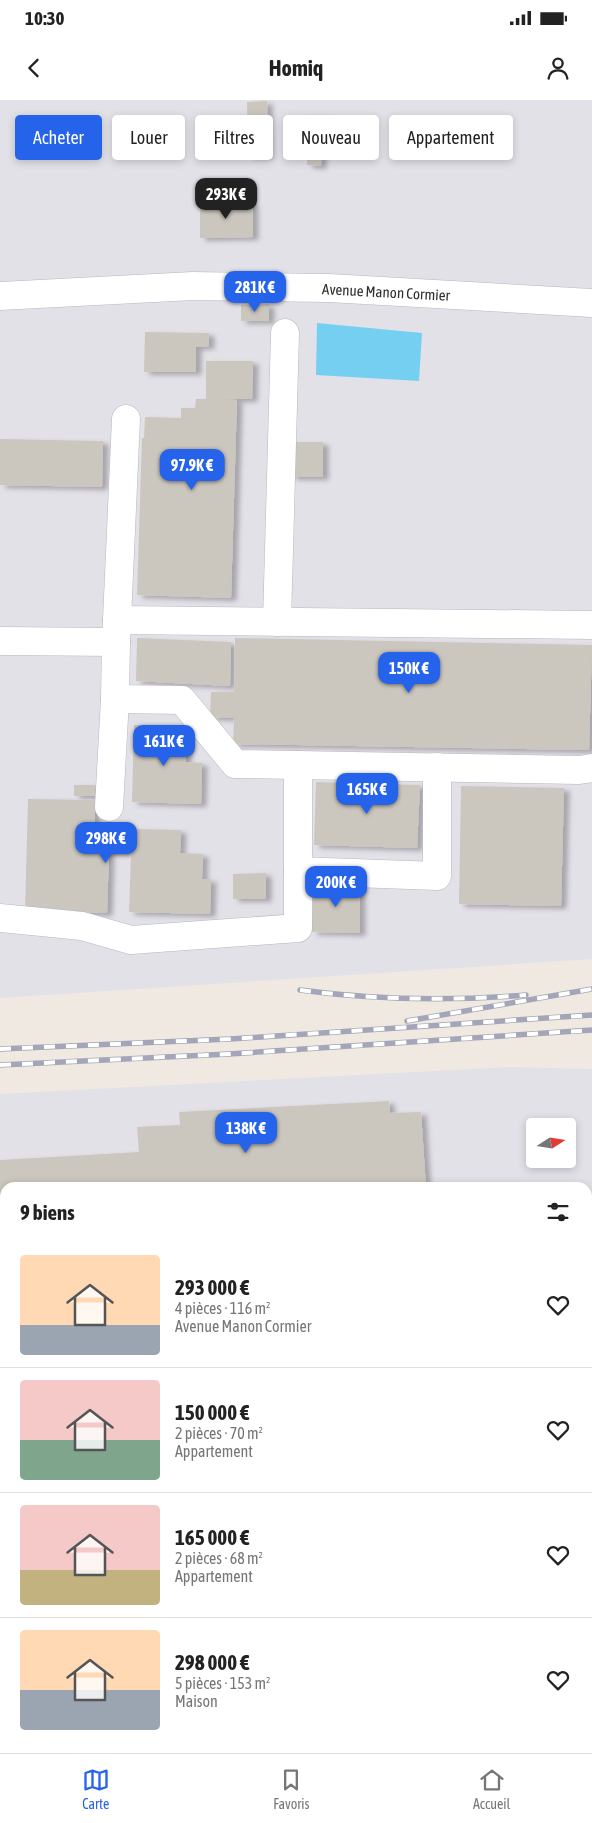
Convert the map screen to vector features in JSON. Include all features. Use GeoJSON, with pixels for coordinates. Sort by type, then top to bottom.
{"type":"FeatureCollection","features":[{"type":"Feature","properties":{"kind":"street","name":"Avenue Manon Cormier"},"geometry":{"type":"LineString","coordinates":[[0,296],[193,286],[329,288],[592,303]]}},
{"type":"Feature","properties":{"kind":"street"},"geometry":{"type":"LineString","coordinates":[[277,622],[285,333]]}},
{"type":"Feature","properties":{"kind":"street"},"geometry":{"type":"LineString","coordinates":[[109,806],[126,419]]}},
{"type":"Feature","properties":{"kind":"street"},"geometry":{"type":"LineString","coordinates":[[0,641],[116,631],[277,622],[592,625]]}},
{"type":"Feature","properties":{"kind":"street"},"geometry":{"type":"LineString","coordinates":[[115,699],[182,700],[234,764],[579,770],[592,768]]}},
{"type":"Feature","properties":{"kind":"street"},"geometry":{"type":"LineString","coordinates":[[0,918],[82,926],[131,940],[298,928],[298,765]]}},
{"type":"Feature","properties":{"kind":"street"},"geometry":{"type":"LineString","coordinates":[[298,871],[437,876],[437,767]]}},
{"type":"Feature","properties":{"kind":"shaded area"},"geometry":{"type":"Polygon","coordinates":[[[0,100],[592,100],[592,959],[0,998],[0,100]]]}},
{"type":"Feature","properties":{"kind":"shaded area"},"geometry":{"type":"Polygon","coordinates":[[[510,1067],[592,1069],[592,1182],[0,1182],[0,1094],[510,1067]]]}},
{"type":"Feature","properties":{"kind":"water"},"geometry":{"type":"Polygon","coordinates":[[[317,323],[422,333],[419,381],[316,375],[317,323]]]}},
{"type":"Feature","properties":{"kind":"building"},"geometry":{"type":"Polygon","coordinates":[[[267,101],[267,115],[247,115],[247,102],[267,101]]]}},
{"type":"Feature","properties":{"kind":"building"},"geometry":{"type":"Polygon","coordinates":[[[307,160],[321,160],[321,166],[307,165],[307,160]]]}},
{"type":"Feature","properties":{"kind":"building"},"geometry":{"type":"Polygon","coordinates":[[[200,203],[253,203],[253,237],[200,238],[200,203]]]}},
{"type":"Feature","properties":{"kind":"building"},"geometry":{"type":"Polygon","coordinates":[[[269,304],[269,321],[241,321],[241,305],[269,304]]]}},
{"type":"Feature","properties":{"kind":"building"},"geometry":{"type":"Polygon","coordinates":[[[145,332],[209,333],[209,346],[196,347],[196,372],[144,372],[145,332]]]}},
{"type":"Feature","properties":{"kind":"building"},"geometry":{"type":"Polygon","coordinates":[[[206,361],[253,361],[252,399],[215,399],[237,400],[231,598],[137,595],[142,438],[144,438],[145,417],[181,418],[181,408],[195,408],[196,399],[206,399],[206,361]]]}},
{"type":"Feature","properties":{"kind":"building"},"geometry":{"type":"Polygon","coordinates":[[[0,439],[103,441],[102,487],[0,485],[0,439]]]}},
{"type":"Feature","properties":{"kind":"building"},"geometry":{"type":"Polygon","coordinates":[[[291,442],[323,442],[323,477],[291,477],[291,442]]]}},
{"type":"Feature","properties":{"kind":"building"},"geometry":{"type":"Polygon","coordinates":[[[137,638],[231,642],[230,686],[136,681],[137,638]]]}},
{"type":"Feature","properties":{"kind":"building"},"geometry":{"type":"Polygon","coordinates":[[[235,638],[592,645],[589,750],[233,744],[234,718],[210,717],[211,692],[234,692],[235,638]]]}},
{"type":"Feature","properties":{"kind":"building"},"geometry":{"type":"Polygon","coordinates":[[[134,725],[186,727],[186,762],[202,763],[201,804],[132,802],[134,725]]]}},
{"type":"Feature","properties":{"kind":"building"},"geometry":{"type":"Polygon","coordinates":[[[316,782],[420,785],[417,848],[314,845],[316,782]]]}},
{"type":"Feature","properties":{"kind":"building"},"geometry":{"type":"Polygon","coordinates":[[[74,785],[95,785],[95,796],[74,796],[74,785]]]}},
{"type":"Feature","properties":{"kind":"building"},"geometry":{"type":"Polygon","coordinates":[[[461,786],[564,788],[561,906],[459,904],[461,786]]]}},
{"type":"Feature","properties":{"kind":"building"},"geometry":{"type":"Polygon","coordinates":[[[28,799],[95,800],[95,828],[181,830],[180,853],[203,854],[202,879],[211,879],[210,914],[129,912],[131,852],[109,851],[107,913],[25,911],[28,799]]]}},
{"type":"Feature","properties":{"kind":"building"},"geometry":{"type":"Polygon","coordinates":[[[266,873],[266,899],[233,899],[233,874],[266,873]]]}},
{"type":"Feature","properties":{"kind":"building"},"geometry":{"type":"Polygon","coordinates":[[[313,883],[360,884],[360,933],[312,932],[313,883]]]}},
{"type":"Feature","properties":{"kind":"building"},"geometry":{"type":"Polygon","coordinates":[[[389,1101],[390,1113],[421,1112],[426,1182],[0,1182],[0,1160],[139,1152],[137,1127],[180,1125],[179,1112],[389,1101]]]}},
{"type":"Feature","properties":{"kind":"railway"},"geometry":{"type":"LineString","coordinates":[[407,1021],[592,989]]}},
{"type":"Feature","properties":{"kind":"railway"},"geometry":{"type":"LineString","coordinates":[[300,990],[385,998],[470,998],[526,995]]}},
{"type":"Feature","properties":{"kind":"railway"},"geometry":{"type":"LineString","coordinates":[[0,1049],[230,1039],[592,1015]]}},
{"type":"Feature","properties":{"kind":"railway"},"geometry":{"type":"LineString","coordinates":[[0,1065],[229,1054],[592,1030]]}}]}
